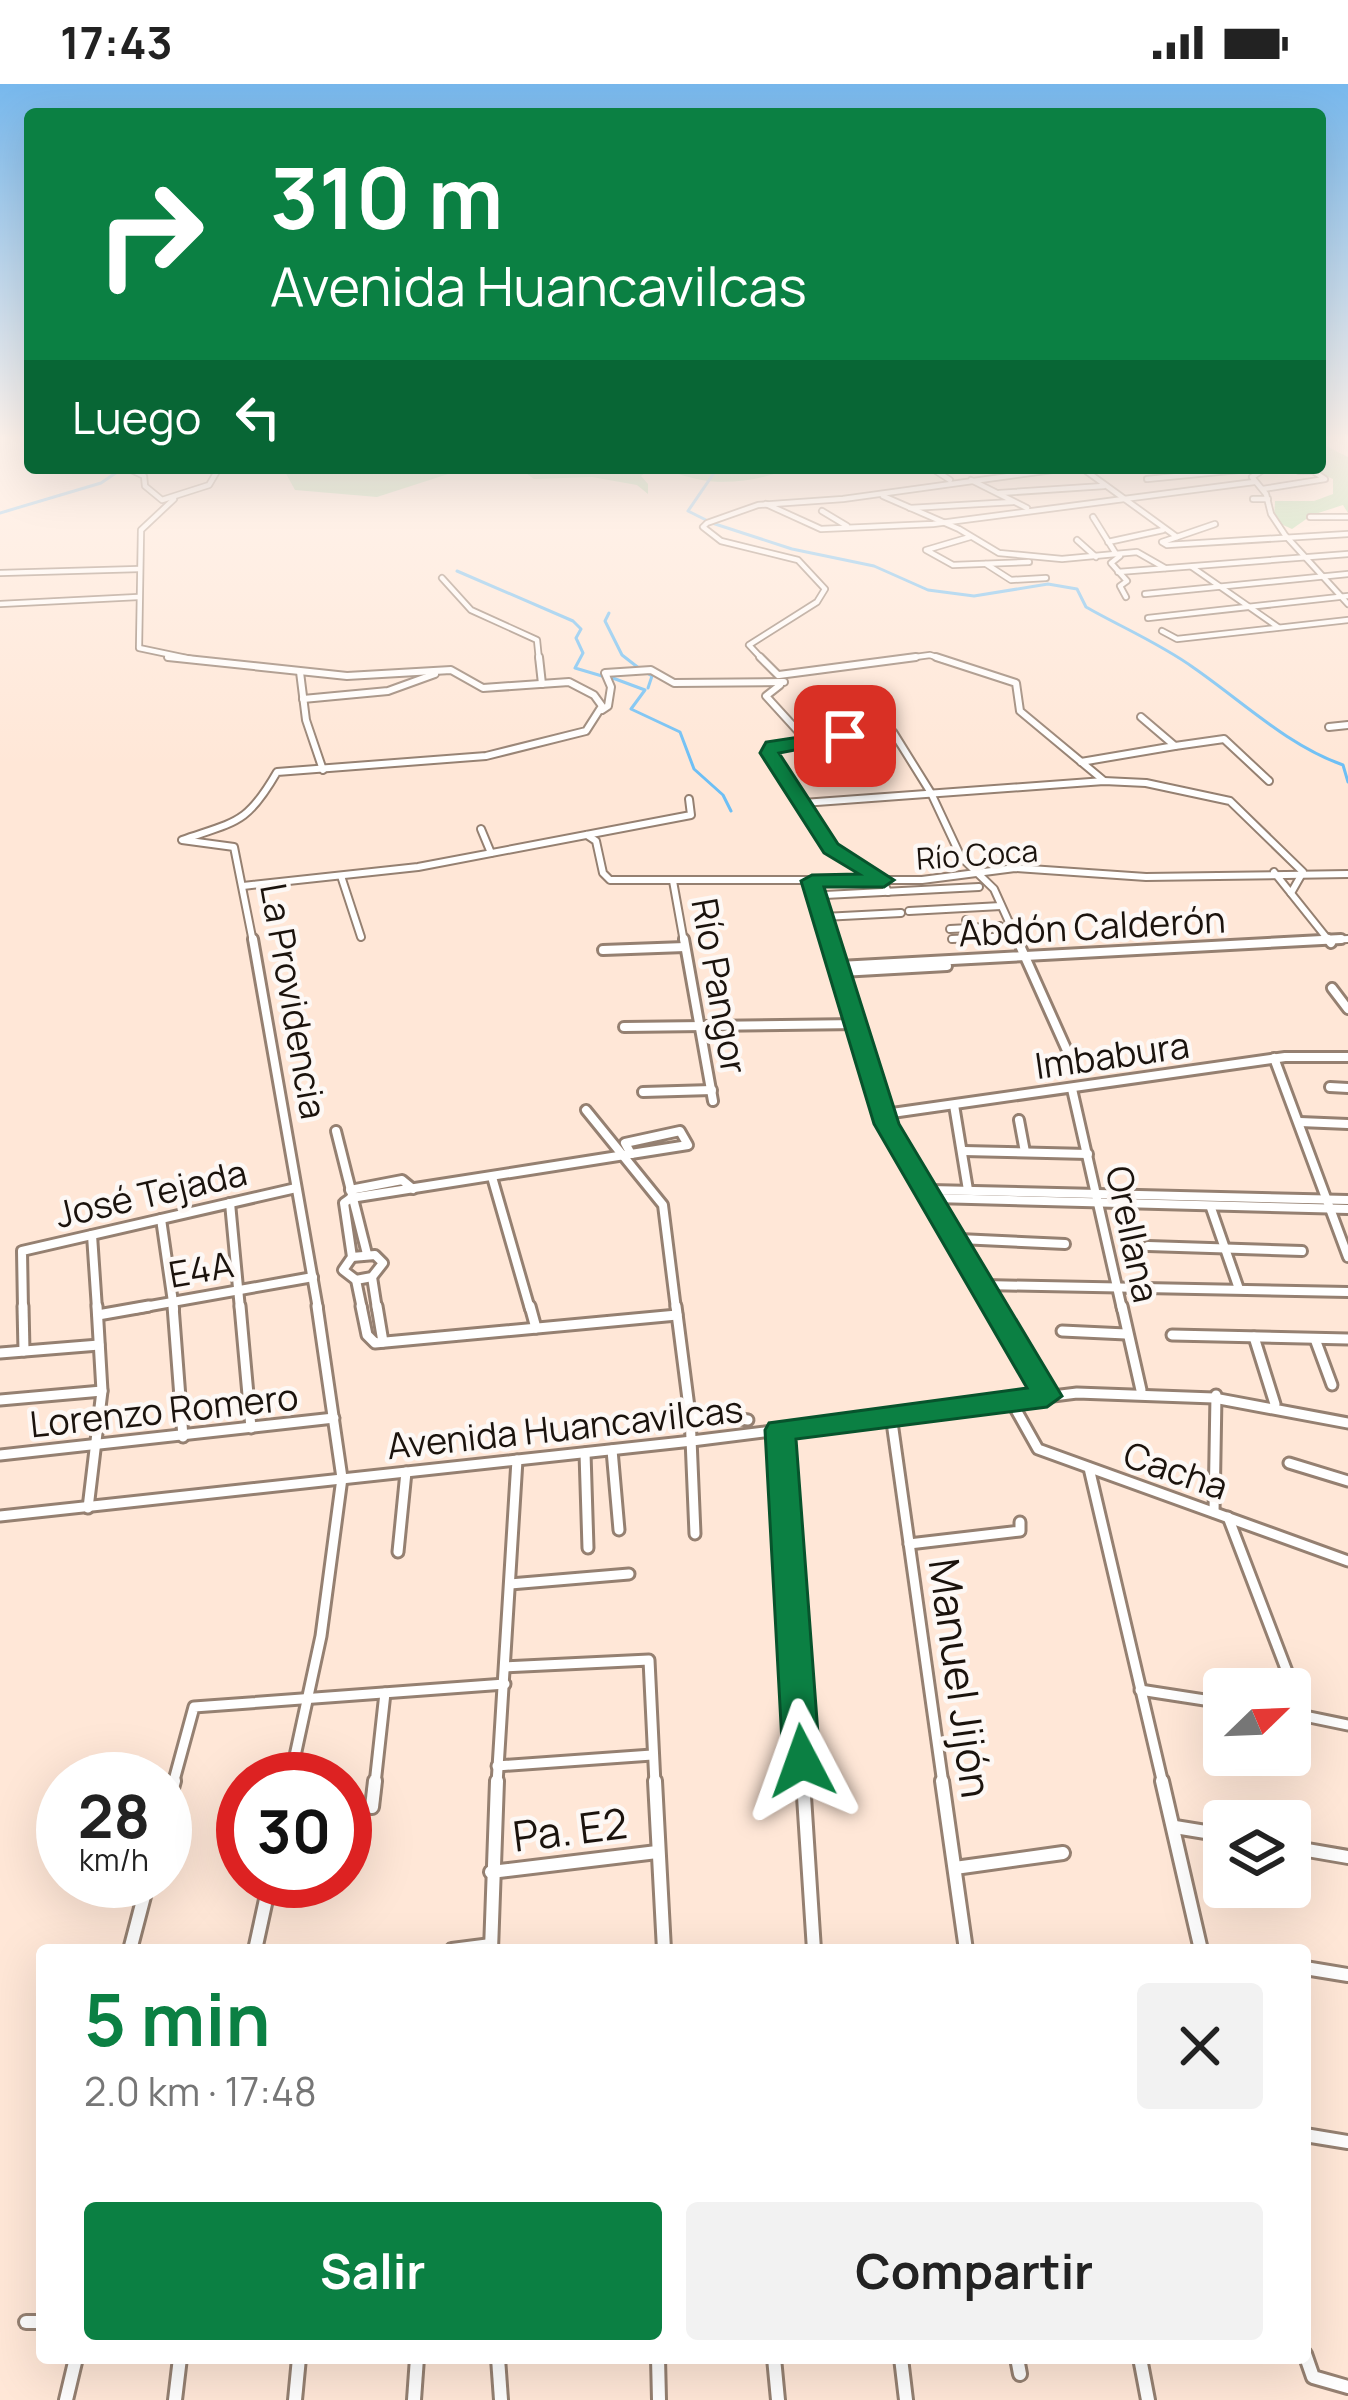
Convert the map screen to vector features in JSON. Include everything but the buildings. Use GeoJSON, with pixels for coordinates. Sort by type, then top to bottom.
{"type":"FeatureCollection","features":[{"type":"Feature","properties":{"kind":"street"},"geometry":{"type":"LineString","coordinates":[[140,549],[137,645],[160,656],[301,675],[447,670],[483,688],[575,685],[594,695],[601,711],[608,706],[610,687],[605,673],[612,670],[651,670],[674,683],[781,679],[930,655],[1016,682],[1020,711],[1104,781]]}},
{"type":"Feature","properties":{"kind":"street"},"geometry":{"type":"LineString","coordinates":[[751,549],[798,560],[825,587],[817,602],[749,645],[781,679]]}},
{"type":"Feature","properties":{"kind":"street"},"geometry":{"type":"LineString","coordinates":[[929,549],[953,565],[1139,552],[1165,568]]}},
{"type":"Feature","properties":{"kind":"street"},"geometry":{"type":"LineString","coordinates":[[992,549],[1040,557]]}},
{"type":"Feature","properties":{"kind":"street"},"geometry":{"type":"LineString","coordinates":[[1088,549],[1096,556]]}},
{"type":"Feature","properties":{"kind":"street"},"geometry":{"type":"LineString","coordinates":[[1114,549],[1118,554]]}},
{"type":"Feature","properties":{"kind":"street"},"geometry":{"type":"LineString","coordinates":[[1297,549],[1346,599]]}},
{"type":"Feature","properties":{"kind":"street"},"geometry":{"type":"LineString","coordinates":[[1118,554],[1112,563],[1127,581],[1120,586],[1126,597]]}},
{"type":"Feature","properties":{"kind":"street"},"geometry":{"type":"LineString","coordinates":[[1120,574],[1301,554],[1348,554]]}},
{"type":"Feature","properties":{"kind":"street"},"geometry":{"type":"LineString","coordinates":[[986,564],[1011,580],[1046,578]]}},
{"type":"Feature","properties":{"kind":"street"},"geometry":{"type":"LineString","coordinates":[[1191,566],[1279,628]]}},
{"type":"Feature","properties":{"kind":"street"},"geometry":{"type":"LineString","coordinates":[[0,573],[139,569]]}},
{"type":"Feature","properties":{"kind":"street"},"geometry":{"type":"LineString","coordinates":[[1145,594],[1348,574]]}},
{"type":"Feature","properties":{"kind":"street"},"geometry":{"type":"LineString","coordinates":[[442,578],[471,610],[537,640],[542,684]]}},
{"type":"Feature","properties":{"kind":"street"},"geometry":{"type":"LineString","coordinates":[[0,604],[138,597]]}},
{"type":"Feature","properties":{"kind":"street"},"geometry":{"type":"LineString","coordinates":[[1148,618],[1346,599]]}},
{"type":"Feature","properties":{"kind":"street"},"geometry":{"type":"LineString","coordinates":[[1162,631],[1177,639],[1348,620]]}},
{"type":"Feature","properties":{"kind":"street"},"geometry":{"type":"LineString","coordinates":[[303,699],[388,692],[447,670]]}},
{"type":"Feature","properties":{"kind":"street"},"geometry":{"type":"LineString","coordinates":[[301,675],[323,770]]}},
{"type":"Feature","properties":{"kind":"street"},"geometry":{"type":"LineString","coordinates":[[781,679],[766,696],[807,741]]}},
{"type":"Feature","properties":{"kind":"street","name":"La Providencia"},"geometry":{"type":"LineString","coordinates":[[296,1752],[321,1636],[342,1478],[313,1277],[234,847],[182,840],[245,818],[255,810],[274,773],[502,754],[586,731],[601,711]]}},
{"type":"Feature","properties":{"kind":"street"},"geometry":{"type":"LineString","coordinates":[[1141,717],[1175,746]]}},
{"type":"Feature","properties":{"kind":"street"},"geometry":{"type":"LineString","coordinates":[[1329,727],[1348,725]]}},
{"type":"Feature","properties":{"kind":"street"},"geometry":{"type":"LineString","coordinates":[[888,892],[884,880],[831,848],[770,748],[889,730],[931,793],[961,857],[988,882],[1074,1066]]}},
{"type":"Feature","properties":{"kind":"street"},"geometry":{"type":"LineString","coordinates":[[1080,763],[1224,739],[1269,781]]}},
{"type":"Feature","properties":{"kind":"street"},"geometry":{"type":"LineString","coordinates":[[803,803],[1104,781],[1146,783],[1230,801],[1303,872],[1291,893]]}},
{"type":"Feature","properties":{"kind":"street"},"geometry":{"type":"LineString","coordinates":[[243,886],[491,853],[694,815],[689,799]]}},
{"type":"Feature","properties":{"kind":"street"},"geometry":{"type":"LineString","coordinates":[[481,829],[491,853]]}},
{"type":"Feature","properties":{"kind":"street","name":"Río Coca"},"geometry":{"type":"LineString","coordinates":[[586,835],[596,841],[608,880],[884,880],[1015,868],[1147,877],[1348,874]]}},
{"type":"Feature","properties":{"kind":"street"},"geometry":{"type":"LineString","coordinates":[[1274,872],[1331,942]]}},
{"type":"Feature","properties":{"kind":"street"},"geometry":{"type":"LineString","coordinates":[[341,875],[361,938]]}},
{"type":"Feature","properties":{"kind":"street","name":"Río Pangor"},"geometry":{"type":"LineString","coordinates":[[673,881],[713,1101]]}},
{"type":"Feature","properties":{"kind":"street"},"geometry":{"type":"LineString","coordinates":[[812,881],[885,1114],[1047,1396]]}},
{"type":"Feature","properties":{"kind":"street"},"geometry":{"type":"LineString","coordinates":[[825,895],[979,887]]}},
{"type":"Feature","properties":{"kind":"street"},"geometry":{"type":"LineString","coordinates":[[823,917],[1001,906]]}},
{"type":"Feature","properties":{"kind":"street"},"geometry":{"type":"LineString","coordinates":[[968,924],[973,938]]}},
{"type":"Feature","properties":{"kind":"street"},"geometry":{"type":"LineString","coordinates":[[950,929],[968,924],[1000,926]]}},
{"type":"Feature","properties":{"kind":"street"},"geometry":{"type":"LineString","coordinates":[[952,939],[1016,937]]}},
{"type":"Feature","properties":{"kind":"street","name":"Abdón Calderón"},"geometry":{"type":"LineString","coordinates":[[840,969],[1348,941]]}},
{"type":"Feature","properties":{"kind":"street"},"geometry":{"type":"LineString","coordinates":[[603,950],[685,947]]}},
{"type":"Feature","properties":{"kind":"street"},"geometry":{"type":"LineString","coordinates":[[1332,988],[1348,1009]]}},
{"type":"Feature","properties":{"kind":"street"},"geometry":{"type":"LineString","coordinates":[[625,1027],[859,1024]]}},
{"type":"Feature","properties":{"kind":"street","name":"Imbabura"},"geometry":{"type":"LineString","coordinates":[[885,1114],[1274,1058],[1348,1057]]}},
{"type":"Feature","properties":{"kind":"street"},"geometry":{"type":"LineString","coordinates":[[1274,1058],[1348,1257]]}},
{"type":"Feature","properties":{"kind":"street"},"geometry":{"type":"LineString","coordinates":[[1330,1087],[1348,1088]]}},
{"type":"Feature","properties":{"kind":"street","name":"Orellana"},"geometry":{"type":"LineString","coordinates":[[1072,1089],[1141,1390]]}},
{"type":"Feature","properties":{"kind":"street"},"geometry":{"type":"LineString","coordinates":[[643,1092],[712,1090]]}},
{"type":"Feature","properties":{"kind":"street"},"geometry":{"type":"LineString","coordinates":[[955,1105],[968,1190]]}},
{"type":"Feature","properties":{"kind":"street"},"geometry":{"type":"LineString","coordinates":[[586,1110],[663,1205],[690,1419],[695,1534]]}},
{"type":"Feature","properties":{"kind":"street"},"geometry":{"type":"LineString","coordinates":[[1019,1120],[1025,1153]]}},
{"type":"Feature","properties":{"kind":"street"},"geometry":{"type":"LineString","coordinates":[[1300,1122],[1348,1124]]}},
{"type":"Feature","properties":{"kind":"street"},"geometry":{"type":"LineString","coordinates":[[337,1131],[368,1254]]}},
{"type":"Feature","properties":{"kind":"street"},"geometry":{"type":"LineString","coordinates":[[632,1155],[625,1143],[628,1140],[680,1131],[688,1144],[632,1155],[412,1190],[410,1182],[402,1180],[351,1194],[344,1203],[352,1257],[343,1270],[356,1280],[367,1334],[375,1343],[677,1315]]}},
{"type":"Feature","properties":{"kind":"street"},"geometry":{"type":"LineString","coordinates":[[964,1151],[1088,1154]]}},
{"type":"Feature","properties":{"kind":"street"},"geometry":{"type":"LineString","coordinates":[[492,1177],[536,1328]]}},
{"type":"Feature","properties":{"kind":"street","name":"José Tejada"},"geometry":{"type":"LineString","coordinates":[[24,1351],[20,1254],[296,1188]]}},
{"type":"Feature","properties":{"kind":"street"},"geometry":{"type":"LineString","coordinates":[[931,1194],[968,1190],[1211,1208],[1328,1204]]}},
{"type":"Feature","properties":{"kind":"street"},"geometry":{"type":"LineString","coordinates":[[931,1194],[1348,1204]]}},
{"type":"Feature","properties":{"kind":"street"},"geometry":{"type":"LineString","coordinates":[[230,1203],[251,1428]]}},
{"type":"Feature","properties":{"kind":"street"},"geometry":{"type":"LineString","coordinates":[[1211,1208],[1239,1289]]}},
{"type":"Feature","properties":{"kind":"street"},"geometry":{"type":"LineString","coordinates":[[161,1219],[173,1302],[183,1437]]}},
{"type":"Feature","properties":{"kind":"street"},"geometry":{"type":"LineString","coordinates":[[88,1509],[102,1391],[92,1235]]}},
{"type":"Feature","properties":{"kind":"street"},"geometry":{"type":"LineString","coordinates":[[958,1239],[1065,1244]]}},
{"type":"Feature","properties":{"kind":"street"},"geometry":{"type":"LineString","coordinates":[[1148,1246],[1302,1251]]}},
{"type":"Feature","properties":{"kind":"street"},"geometry":{"type":"LineString","coordinates":[[352,1257],[368,1254],[383,1263],[372,1277],[356,1280]]}},
{"type":"Feature","properties":{"kind":"street","name":"E4A"},"geometry":{"type":"LineString","coordinates":[[98,1315],[313,1277]]}},
{"type":"Feature","properties":{"kind":"street"},"geometry":{"type":"LineString","coordinates":[[372,1277],[383,1342]]}},
{"type":"Feature","properties":{"kind":"street"},"geometry":{"type":"LineString","coordinates":[[983,1285],[1348,1292]]}},
{"type":"Feature","properties":{"kind":"street"},"geometry":{"type":"LineString","coordinates":[[1062,1331],[1126,1334]]}},
{"type":"Feature","properties":{"kind":"street"},"geometry":{"type":"LineString","coordinates":[[1172,1335],[1348,1339]]}},
{"type":"Feature","properties":{"kind":"street"},"geometry":{"type":"LineString","coordinates":[[1254,1337],[1275,1404]]}},
{"type":"Feature","properties":{"kind":"street"},"geometry":{"type":"LineString","coordinates":[[1316,1339],[1332,1385]]}},
{"type":"Feature","properties":{"kind":"street"},"geometry":{"type":"LineString","coordinates":[[0,1353],[99,1345]]}},
{"type":"Feature","properties":{"kind":"street","name":"Avenida Huancavilcas"},"geometry":{"type":"LineString","coordinates":[[0,1516],[692,1442],[1047,1396],[1141,1390],[1216,1395],[1348,1423]]}},
{"type":"Feature","properties":{"kind":"street"},"geometry":{"type":"LineString","coordinates":[[0,1400],[102,1391]]}},
{"type":"Feature","properties":{"kind":"street"},"geometry":{"type":"LineString","coordinates":[[1214,1511],[1216,1395]]}},
{"type":"Feature","properties":{"kind":"street","name":"Cacha"},"geometry":{"type":"LineString","coordinates":[[1012,1400],[1030,1442],[1089,1468],[1348,1561]]}},
{"type":"Feature","properties":{"kind":"street"},"geometry":{"type":"LineString","coordinates":[[690,1419],[705,1414],[748,1420]]}},
{"type":"Feature","properties":{"kind":"street","name":"Manuel Jijón"},"geometry":{"type":"LineString","coordinates":[[891,1415],[965,1944]]}},
{"type":"Feature","properties":{"kind":"street","name":"Lorenzo Romero"},"geometry":{"type":"LineString","coordinates":[[0,1455],[98,1448],[334,1418]]}},
{"type":"Feature","properties":{"kind":"street"},"geometry":{"type":"LineString","coordinates":[[780,1430],[814,1944]]}},
{"type":"Feature","properties":{"kind":"street"},"geometry":{"type":"LineString","coordinates":[[612,1450],[619,1531]]}},
{"type":"Feature","properties":{"kind":"street"},"geometry":{"type":"LineString","coordinates":[[585,1453],[588,1548]]}},
{"type":"Feature","properties":{"kind":"street"},"geometry":{"type":"LineString","coordinates":[[491,1944],[491,1872],[517,1460]]}},
{"type":"Feature","properties":{"kind":"street"},"geometry":{"type":"LineString","coordinates":[[1289,1463],[1348,1481]]}},
{"type":"Feature","properties":{"kind":"street"},"geometry":{"type":"LineString","coordinates":[[1089,1468],[1200,1944]]}},
{"type":"Feature","properties":{"kind":"street"},"geometry":{"type":"LineString","coordinates":[[398,1552],[406,1472]]}},
{"type":"Feature","properties":{"kind":"street"},"geometry":{"type":"LineString","coordinates":[[1228,1517],[1286,1668]]}},
{"type":"Feature","properties":{"kind":"street"},"geometry":{"type":"LineString","coordinates":[[909,1544],[1020,1531],[1021,1522]]}},
{"type":"Feature","properties":{"kind":"street"},"geometry":{"type":"LineString","coordinates":[[510,1584],[629,1574]]}},
{"type":"Feature","properties":{"kind":"street"},"geometry":{"type":"LineString","coordinates":[[505,1666],[649,1660],[664,1944]]}},
{"type":"Feature","properties":{"kind":"street"},"geometry":{"type":"LineString","coordinates":[[181,1752],[192,1709],[213,1703],[505,1684]]}},
{"type":"Feature","properties":{"kind":"street"},"geometry":{"type":"LineString","coordinates":[[1140,1690],[1203,1700]]}},
{"type":"Feature","properties":{"kind":"street"},"geometry":{"type":"LineString","coordinates":[[372,1808],[385,1693]]}},
{"type":"Feature","properties":{"kind":"street"},"geometry":{"type":"LineString","coordinates":[[1311,1717],[1348,1725]]}},
{"type":"Feature","properties":{"kind":"street"},"geometry":{"type":"LineString","coordinates":[[497,1766],[652,1755]]}},
{"type":"Feature","properties":{"kind":"street"},"geometry":{"type":"LineString","coordinates":[[1175,1827],[1203,1832]]}},
{"type":"Feature","properties":{"kind":"street"},"geometry":{"type":"LineString","coordinates":[[1311,1850],[1348,1857]]}},
{"type":"Feature","properties":{"kind":"street","name":"Pa. E2"},"geometry":{"type":"LineString","coordinates":[[491,1872],[657,1852]]}},
{"type":"Feature","properties":{"kind":"street"},"geometry":{"type":"LineString","coordinates":[[955,1868],[1063,1853]]}},
{"type":"Feature","properties":{"kind":"street"},"geometry":{"type":"LineString","coordinates":[[132,1944],[141,1908]]}},
{"type":"Feature","properties":{"kind":"street"},"geometry":{"type":"LineString","coordinates":[[256,1944],[264,1908]]}},
{"type":"Feature","properties":{"kind":"street"},"geometry":{"type":"LineString","coordinates":[[1311,1969],[1348,1975]]}},
{"type":"Feature","properties":{"kind":"street"},"geometry":{"type":"LineString","coordinates":[[1311,2136],[1348,2142]]}},
{"type":"Feature","properties":{"kind":"street"},"geometry":{"type":"LineString","coordinates":[[26,2322],[36,2322]]}},
{"type":"Feature","properties":{"kind":"street"},"geometry":{"type":"LineString","coordinates":[[66,2400],[75,2364]]}},
{"type":"Feature","properties":{"kind":"street"},"geometry":{"type":"LineString","coordinates":[[175,2400],[179,2364]]}},
{"type":"Feature","properties":{"kind":"street"},"geometry":{"type":"LineString","coordinates":[[295,2400],[298,2364]]}},
{"type":"Feature","properties":{"kind":"street"},"geometry":{"type":"LineString","coordinates":[[414,2400],[417,2364]]}},
{"type":"Feature","properties":{"kind":"street"},"geometry":{"type":"LineString","coordinates":[[498,2364],[501,2400]]}},
{"type":"Feature","properties":{"kind":"street"},"geometry":{"type":"LineString","coordinates":[[658,2364],[659,2400]]}},
{"type":"Feature","properties":{"kind":"street"},"geometry":{"type":"LineString","coordinates":[[775,2364],[778,2400]]}},
{"type":"Feature","properties":{"kind":"street"},"geometry":{"type":"LineString","coordinates":[[902,2364],[906,2400]]}},
{"type":"Feature","properties":{"kind":"street"},"geometry":{"type":"LineString","coordinates":[[1018,2364],[1020,2374]]}},
{"type":"Feature","properties":{"kind":"street"},"geometry":{"type":"LineString","coordinates":[[1141,2364],[1148,2400]]}},
{"type":"Feature","properties":{"kind":"street"},"geometry":{"type":"LineString","coordinates":[[1310,2364],[1319,2381],[1348,2387]]}},
{"type":"Feature","properties":{"kind":"waterway"},"geometry":{"type":"LineString","coordinates":[[792,549],[874,566],[928,590],[974,596],[1048,584],[1077,589],[1086,607],[1168,651],[1284,734],[1343,765],[1348,782]]}},
{"type":"Feature","properties":{"kind":"waterway"},"geometry":{"type":"LineString","coordinates":[[457,571],[573,621],[581,629],[576,638],[583,653],[575,668],[602,676]]}},
{"type":"Feature","properties":{"kind":"waterway"},"geometry":{"type":"LineString","coordinates":[[609,613],[605,621],[622,655],[640,669]]}},
{"type":"Feature","properties":{"kind":"waterway"},"geometry":{"type":"LineString","coordinates":[[647,673],[652,676],[648,688]]}},
{"type":"Feature","properties":{"kind":"waterway"},"geometry":{"type":"LineString","coordinates":[[610,677],[645,690],[631,709],[680,732],[694,769],[723,795],[731,811]]}},
{"type":"Feature","properties":{"kind":"route"},"geometry":{"type":"LineString","coordinates":[[802,1761],[780,1430],[1047,1396],[886,1124],[812,881],[884,880],[831,848],[770,753],[773,746],[845,736]]}}]}
